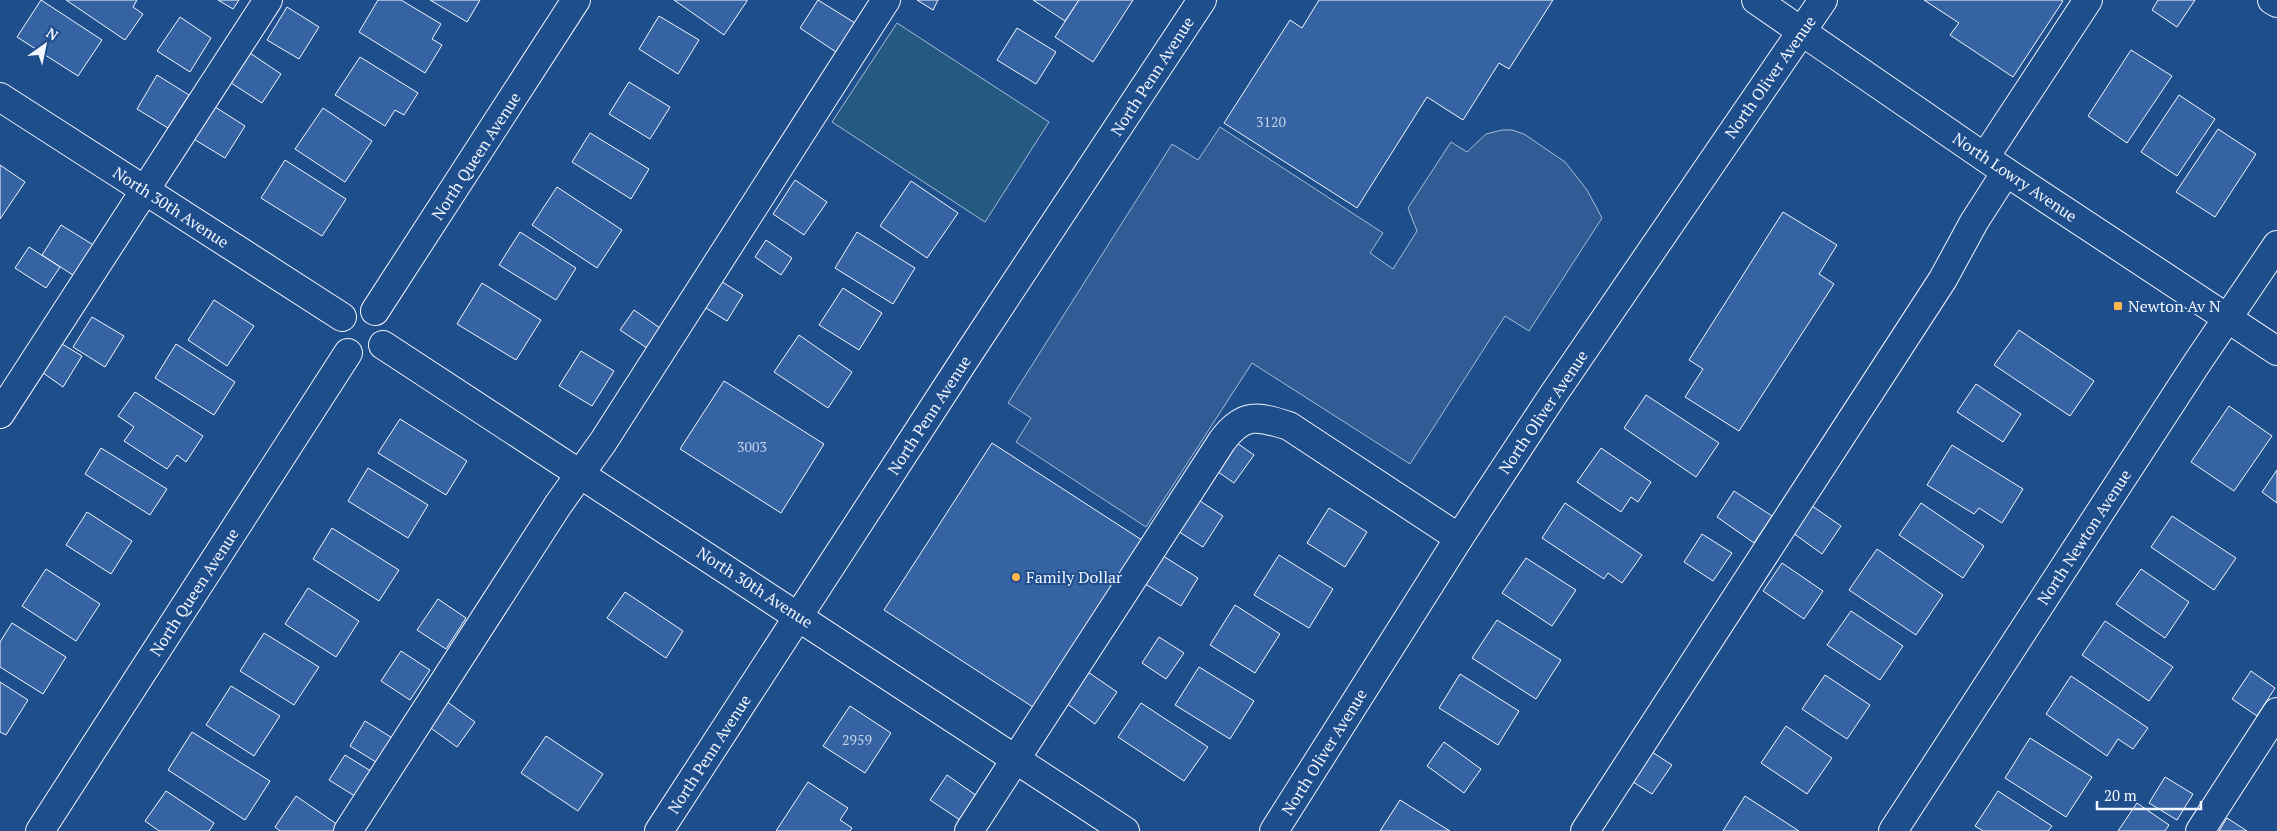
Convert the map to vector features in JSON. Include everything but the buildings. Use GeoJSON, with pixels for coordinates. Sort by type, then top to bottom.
{"type":"FeatureCollection","features":[{"type":"Feature","properties":{"kind":"street"},"geometry":{"type":"LineString","coordinates":[[0,414],[268,0]]}},
{"type":"Feature","properties":{"kind":"street","name":"North Queen Avenue"},"geometry":{"type":"LineString","coordinates":[[375,311],[576,0]]}},
{"type":"Feature","properties":{"kind":"street"},"geometry":{"type":"LineString","coordinates":[[348,831],[558,506],[581,474],[886,0]]}},
{"type":"Feature","properties":{"kind":"street","name":"North Penn Avenue"},"geometry":{"type":"LineString","coordinates":[[660,831],[798,615],[1202,0]]}},
{"type":"Feature","properties":{"kind":"street","name":"North Lowry Avenue"},"geometry":{"type":"LineString","coordinates":[[1756,0],[1995,164],[2277,350]]}},
{"type":"Feature","properties":{"kind":"street","name":"North Oliver Avenue"},"geometry":{"type":"LineString","coordinates":[[1274,831],[1460,538],[1581,354],[1823,0]]}},
{"type":"Feature","properties":{"kind":"street"},"geometry":{"type":"LineString","coordinates":[[1585,831],[1944,279],[1974,222],[1995,164],[2088,0]]}},
{"type":"Feature","properties":{"kind":"street"},"geometry":{"type":"LineString","coordinates":[[2272,0],[2277,3]]}},
{"type":"Feature","properties":{"kind":"street","name":"North 30th Avenue"},"geometry":{"type":"LineString","coordinates":[[0,97],[342,318]]}},
{"type":"Feature","properties":{"kind":"street","name":"North Newton Avenue"},"geometry":{"type":"LineString","coordinates":[[1893,831],[2277,245]]}},
{"type":"Feature","properties":{"kind":"street"},"geometry":{"type":"LineString","coordinates":[[361,307],[375,311],[381,316],[387,330],[383,345],[372,355],[356,356],[348,353],[338,341],[337,333],[342,318],[354,308],[361,307]]}},
{"type":"Feature","properties":{"kind":"street","name":"North 30th Avenue"},"geometry":{"type":"LineString","coordinates":[[383,345],[798,615],[1125,831]]}},
{"type":"Feature","properties":{"kind":"street","name":"North Queen Avenue"},"geometry":{"type":"LineString","coordinates":[[40,831],[348,353]]}},
{"type":"Feature","properties":{"kind":"street"},"geometry":{"type":"LineString","coordinates":[[969,831],[1222,441],[1232,428],[1246,418],[1266,418],[1289,426],[1460,538]]}},
{"type":"Feature","properties":{"kind":"street"},"geometry":{"type":"LineString","coordinates":[[2200,831],[2277,712]]}},
{"type":"Feature","properties":{"kind":"shaded area"},"geometry":{"type":"Polygon","coordinates":[[[897,23],[1049,122],[985,222],[832,122],[897,23]]]}},
{"type":"Feature","properties":{"kind":"shaded area"},"geometry":{"type":"Polygon","coordinates":[[[1220,127],[1383,233],[1370,253],[1393,269],[1417,231],[1408,208],[1451,142],[1467,152],[1486,134],[1502,130],[1512,130],[1524,134],[1565,162],[1587,190],[1602,218],[1529,331],[1505,316],[1410,464],[1252,363],[1146,527],[1016,442],[1031,418],[1008,403],[1172,144],[1198,160],[1220,127]]]}},
{"type":"Feature","properties":{"kind":"place","name":"Newton Av N"},"geometry":{"type":"Point","coordinates":[2118,306]}},
{"type":"Feature","properties":{"kind":"place","name":"Family Dollar"},"geometry":{"type":"Point","coordinates":[1016,577]}}]}
